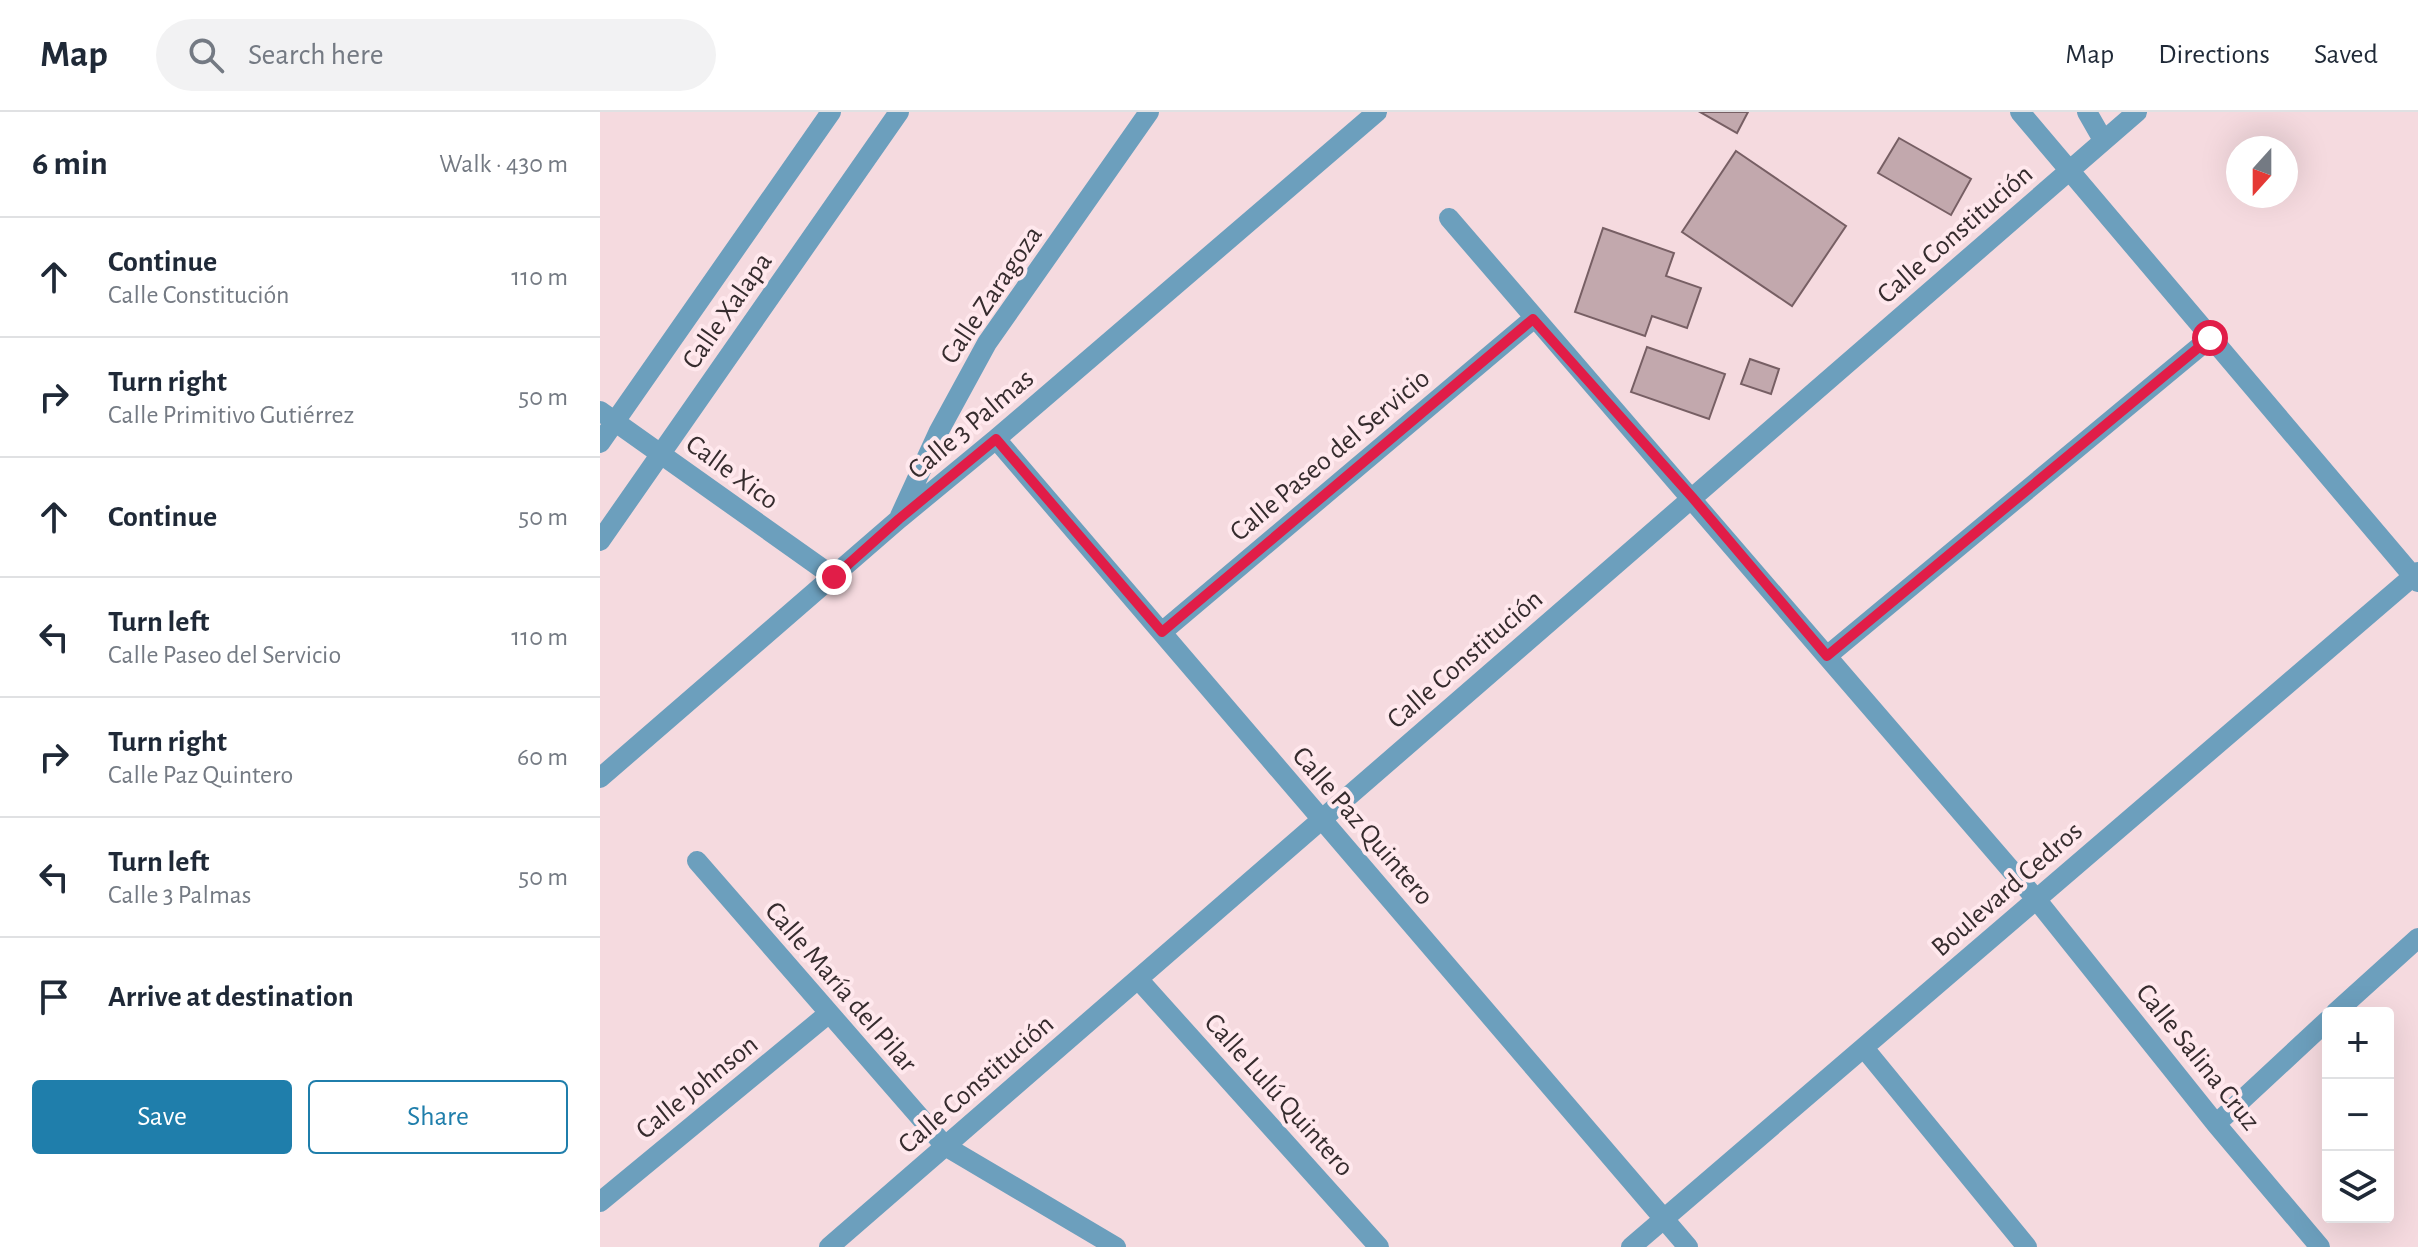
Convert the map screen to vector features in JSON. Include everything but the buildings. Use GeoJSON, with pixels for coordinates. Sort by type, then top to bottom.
{"type":"FeatureCollection","features":[{"type":"Feature","properties":{"kind":"street","name":"Calle Xalapa"},"geometry":{"type":"LineString","coordinates":[[600,443],[608,416],[831,112]]}},
{"type":"Feature","properties":{"kind":"street","name":"Calle Xalapa"},"geometry":{"type":"LineString","coordinates":[[600,541],[899,112]]}},
{"type":"Feature","properties":{"kind":"street","name":"Calle Zaragoza"},"geometry":{"type":"LineString","coordinates":[[899,519],[946,417],[987,343],[1149,112]]}},
{"type":"Feature","properties":{"kind":"street","name":"Calle 3 Palmas"},"geometry":{"type":"LineString","coordinates":[[600,778],[1377,112]]}},
{"type":"Feature","properties":{"kind":"street"},"geometry":{"type":"LineString","coordinates":[[2020,112],[2417,577]]}},
{"type":"Feature","properties":{"kind":"street"},"geometry":{"type":"LineString","coordinates":[[2087,112],[2103,140]]}},
{"type":"Feature","properties":{"kind":"street","name":"Calle Constitución"},"geometry":{"type":"LineString","coordinates":[[829,1247],[2137,112]]}},
{"type":"Feature","properties":{"kind":"street","name":"Calle Salina Cruz"},"geometry":{"type":"LineString","coordinates":[[1449,218],[2036,899],[2216,1124],[2320,1247]]}},
{"type":"Feature","properties":{"kind":"street","name":"Calle Paseo del Servicio"},"geometry":{"type":"LineString","coordinates":[[1162,632],[1533,319]]}},
{"type":"Feature","properties":{"kind":"street"},"geometry":{"type":"LineString","coordinates":[[1827,656],[2210,338]]}},
{"type":"Feature","properties":{"kind":"street","name":"Calle Xico"},"geometry":{"type":"LineString","coordinates":[[608,416],[834,577]]}},
{"type":"Feature","properties":{"kind":"street","name":"Calle Paz Quintero"},"geometry":{"type":"LineString","coordinates":[[996,439],[1688,1247]]}},
{"type":"Feature","properties":{"kind":"street","name":"Boulevard Cedros"},"geometry":{"type":"LineString","coordinates":[[1631,1247],[2417,577]]}},
{"type":"Feature","properties":{"kind":"street","name":"Calle María del Pilar"},"geometry":{"type":"LineString","coordinates":[[697,861],[945,1146],[1116,1247]]}},
{"type":"Feature","properties":{"kind":"street"},"geometry":{"type":"LineString","coordinates":[[2342,1007],[2418,938]]}},
{"type":"Feature","properties":{"kind":"street","name":"Calle Lulú Quintero"},"geometry":{"type":"LineString","coordinates":[[1138,979],[1379,1247]]}},
{"type":"Feature","properties":{"kind":"street","name":"Calle Johnson"},"geometry":{"type":"LineString","coordinates":[[600,1202],[828,1014]]}},
{"type":"Feature","properties":{"kind":"street"},"geometry":{"type":"LineString","coordinates":[[2216,1124],[2322,1026]]}},
{"type":"Feature","properties":{"kind":"street"},"geometry":{"type":"LineString","coordinates":[[1864,1048],[2027,1247]]}},
{"type":"Feature","properties":{"kind":"route"},"geometry":{"type":"LineString","coordinates":[[834,577],[996,439],[1162,632],[1533,319],[1692,497],[1827,656],[2210,338]]}}]}
